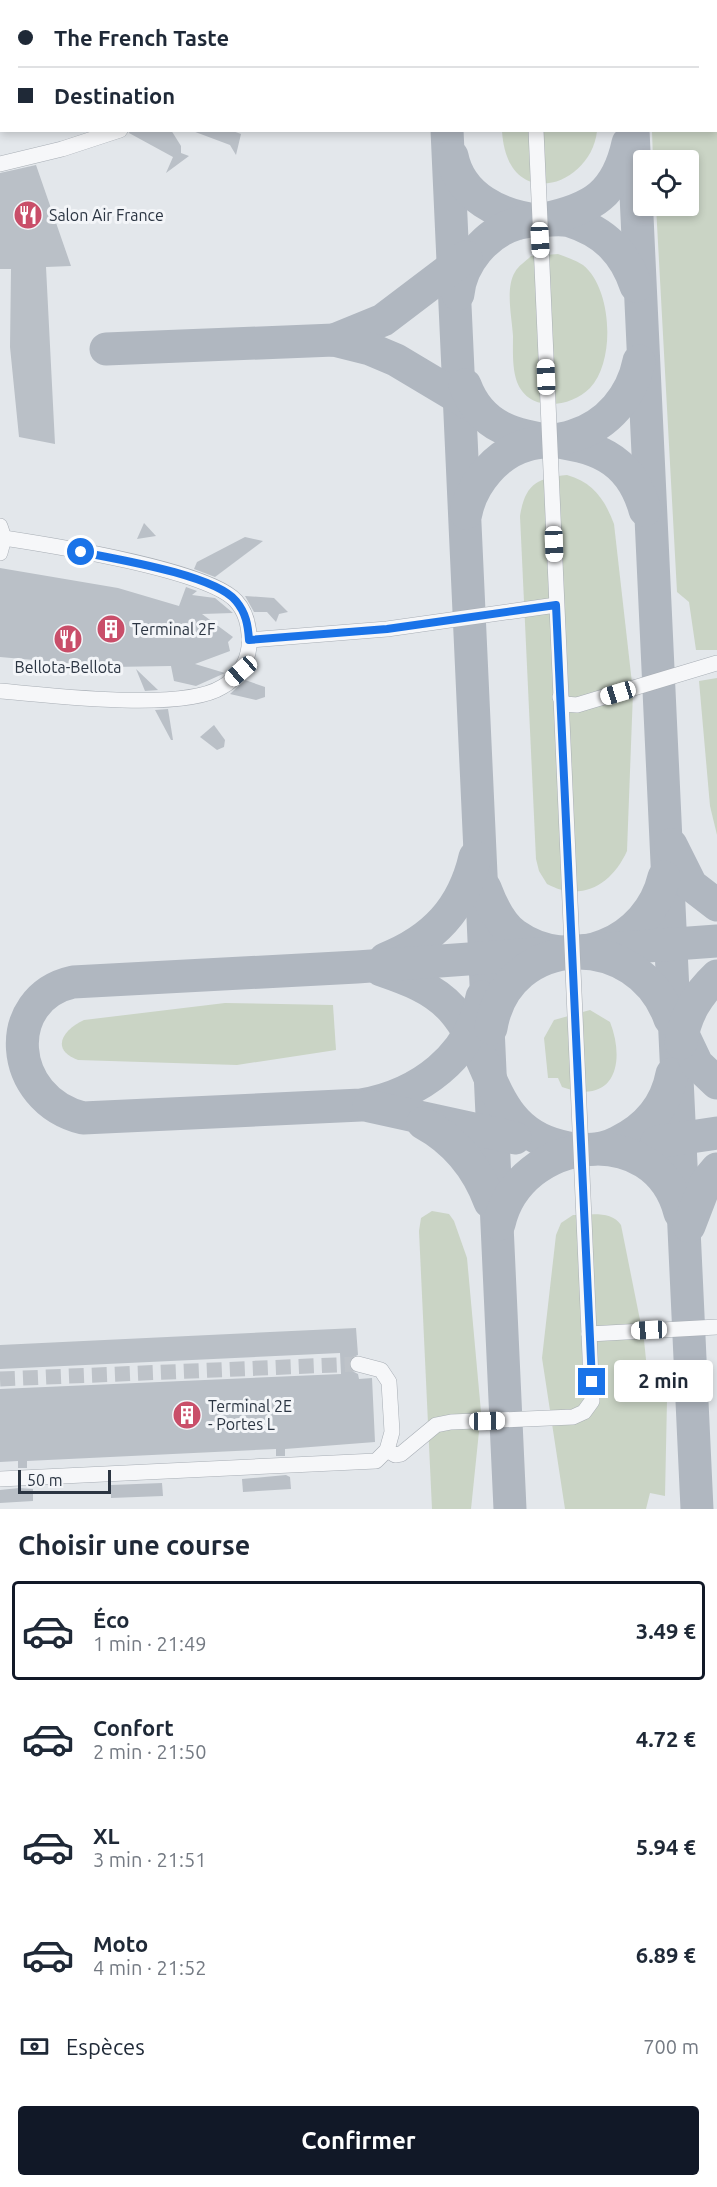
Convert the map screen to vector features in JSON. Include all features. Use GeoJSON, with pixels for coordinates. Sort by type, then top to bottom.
{"type":"FeatureCollection","features":[{"type":"Feature","properties":{"kind":"lane"},"geometry":{"type":"LineString","coordinates":[[0,164],[62,149],[114,132]]}},
{"type":"Feature","properties":{"kind":"lane"},"geometry":{"type":"LineString","coordinates":[[387,1450],[395,1455],[401,1454],[435,1425],[443,1423],[573,1417],[584,1412],[592,1401],[536,132]]}},
{"type":"Feature","properties":{"kind":"lane"},"geometry":{"type":"LineString","coordinates":[[0,553],[2,532],[185,576],[219,589],[236,600],[248,621],[249,640],[248,657],[241,671],[221,688],[190,696],[137,700],[0,691]]}},
{"type":"Feature","properties":{"kind":"lane"},"geometry":{"type":"LineString","coordinates":[[249,640],[387,629],[556,605]]}},
{"type":"Feature","properties":{"kind":"lane"},"geometry":{"type":"LineString","coordinates":[[560,697],[564,704],[577,705],[717,663]]}},
{"type":"Feature","properties":{"kind":"lane"},"geometry":{"type":"LineString","coordinates":[[589,1334],[717,1327]]}},
{"type":"Feature","properties":{"kind":"lane"},"geometry":{"type":"LineString","coordinates":[[0,1479],[376,1461],[387,1450],[392,1432],[389,1382],[381,1370],[358,1364]]}},
{"type":"Feature","properties":{"kind":"green space"},"geometry":{"type":"Polygon","coordinates":[[[502,132],[597,132],[591,150],[580,166],[566,177],[549,183],[533,182],[518,174],[507,157],[502,132]]]}},
{"type":"Feature","properties":{"kind":"green space"},"geometry":{"type":"Polygon","coordinates":[[[652,132],[717,132],[717,650],[696,650],[689,602],[677,592],[657,216],[699,216],[699,150],[653,150],[652,132]]]}},
{"type":"Feature","properties":{"kind":"green space"},"geometry":{"type":"Polygon","coordinates":[[[558,254],[583,265],[593,276],[605,307],[607,343],[604,361],[590,388],[572,400],[550,404],[531,399],[523,392],[515,377],[510,286],[515,272],[531,256],[558,254]]]}},
{"type":"Feature","properties":{"kind":"green space"},"geometry":{"type":"Polygon","coordinates":[[[567,475],[584,482],[597,493],[607,507],[614,524],[633,692],[627,851],[621,863],[604,881],[584,891],[572,892],[547,884],[539,871],[536,859],[520,516],[525,497],[534,485],[548,478],[567,475]]]}},
{"type":"Feature","properties":{"kind":"green space"},"geometry":{"type":"Polygon","coordinates":[[[717,678],[717,835],[710,806],[699,681],[717,678]]]}},
{"type":"Feature","properties":{"kind":"green space"},"geometry":{"type":"Polygon","coordinates":[[[225,1003],[333,1005],[336,1050],[237,1065],[78,1060],[69,1055],[62,1045],[63,1039],[71,1028],[84,1020],[225,1003]]]}},
{"type":"Feature","properties":{"kind":"green space"},"geometry":{"type":"Polygon","coordinates":[[[590,1010],[610,1022],[615,1037],[616,1066],[612,1077],[604,1086],[594,1091],[562,1087],[558,1078],[548,1078],[544,1038],[554,1020],[590,1010]]]}},
{"type":"Feature","properties":{"kind":"green space"},"geometry":{"type":"Polygon","coordinates":[[[432,1211],[449,1214],[454,1221],[467,1258],[481,1412],[471,1509],[432,1509],[419,1231],[421,1218],[432,1211]]]}},
{"type":"Feature","properties":{"kind":"green space"},"geometry":{"type":"Polygon","coordinates":[[[573,1215],[606,1215],[617,1220],[621,1225],[644,1340],[650,1399],[667,1400],[665,1496],[650,1493],[646,1509],[565,1509],[542,1358],[556,1235],[561,1223],[573,1215]]]}},
{"type":"Feature","properties":{"kind":"building"},"geometry":{"type":"Polygon","coordinates":[[[172,132],[181,146],[181,153],[189,156],[166,173],[173,157],[129,133],[172,132]]]}},
{"type":"Feature","properties":{"kind":"building"},"geometry":{"type":"Polygon","coordinates":[[[195,132],[241,134],[236,155],[230,145],[195,132]]]}},
{"type":"Feature","properties":{"kind":"building"},"geometry":{"type":"Polygon","coordinates":[[[36,165],[71,266],[46,267],[55,444],[19,437],[10,347],[11,269],[0,269],[0,173],[36,165]]]}},
{"type":"Feature","properties":{"kind":"building"},"geometry":{"type":"Polygon","coordinates":[[[144,523],[156,536],[137,539],[144,523]]]}},
{"type":"Feature","properties":{"kind":"building"},"geometry":{"type":"Polygon","coordinates":[[[245,537],[263,541],[215,577],[194,569],[197,562],[245,537]]]}},
{"type":"Feature","properties":{"kind":"building","name":"Terminal 2F"},"geometry":{"type":"Polygon","coordinates":[[[0,568],[118,588],[179,606],[186,587],[197,591],[192,595],[215,598],[233,613],[202,614],[233,637],[228,642],[230,651],[195,664],[225,673],[196,686],[174,681],[171,666],[112,667],[0,657],[0,568]]]}},
{"type":"Feature","properties":{"kind":"building"},"geometry":{"type":"Polygon","coordinates":[[[245,596],[274,598],[288,612],[279,614],[276,622],[267,612],[254,612],[245,596]]]}},
{"type":"Feature","properties":{"kind":"building"},"geometry":{"type":"Polygon","coordinates":[[[136,669],[158,690],[145,691],[136,669]]]}},
{"type":"Feature","properties":{"kind":"building"},"geometry":{"type":"Polygon","coordinates":[[[245,680],[265,687],[265,697],[256,700],[230,694],[245,680]]]}},
{"type":"Feature","properties":{"kind":"building"},"geometry":{"type":"Polygon","coordinates":[[[168,709],[173,740],[155,710],[168,709]]]}},
{"type":"Feature","properties":{"kind":"building"},"geometry":{"type":"Polygon","coordinates":[[[214,725],[225,740],[224,747],[217,750],[200,737],[214,725]]]}},
{"type":"Feature","properties":{"kind":"building","name":"Terminal 2E - Portes L"},"geometry":{"type":"Polygon","coordinates":[[[356,1328],[358,1355],[351,1358],[349,1366],[358,1374],[359,1379],[372,1378],[375,1442],[285,1449],[285,1456],[276,1456],[276,1449],[27,1461],[27,1468],[18,1468],[18,1461],[0,1462],[0,1389],[341,1374],[340,1353],[0,1369],[0,1345],[356,1328]]]}},
{"type":"Feature","properties":{"kind":"building"},"geometry":{"type":"Polygon","coordinates":[[[286,1475],[290,1477],[291,1489],[243,1492],[242,1479],[286,1475]]]}},
{"type":"Feature","properties":{"kind":"building"},"geometry":{"type":"Polygon","coordinates":[[[162,1483],[163,1496],[111,1498],[111,1485],[162,1483]]]}},
{"type":"Feature","properties":{"kind":"building"},"geometry":{"type":"Polygon","coordinates":[[[33,1489],[33,1501],[0,1503],[0,1490],[33,1489]]]}},
{"type":"Feature","properties":{"kind":"taxiway"},"geometry":{"type":"LineString","coordinates":[[447,132],[510,1509]]}},
{"type":"Feature","properties":{"kind":"taxiway"},"geometry":{"type":"LineString","coordinates":[[633,132],[697,1509]]}},
{"type":"Feature","properties":{"kind":"taxiway"},"geometry":{"type":"LineString","coordinates":[[458,294],[460,282],[470,261],[485,242],[495,234],[516,224],[576,210],[600,196],[617,175],[628,143]]}},
{"type":"Feature","properties":{"kind":"taxiway"},"geometry":{"type":"LineString","coordinates":[[452,156],[463,183],[484,202],[496,209],[524,218],[570,221],[594,231],[620,254],[636,286]]}},
{"type":"Feature","properties":{"kind":"taxiway"},"geometry":{"type":"LineString","coordinates":[[334,340],[383,320],[466,257]]}},
{"type":"Feature","properties":{"kind":"taxiway"},"geometry":{"type":"LineString","coordinates":[[106,349],[334,340],[370,349],[396,360],[473,406]]}},
{"type":"Feature","properties":{"kind":"taxiway"},"geometry":{"type":"LineString","coordinates":[[466,513],[480,480],[496,462],[506,455],[527,445],[573,436],[597,425],[607,417],[631,386],[639,361]]}},
{"type":"Feature","properties":{"kind":"taxiway"},"geometry":{"type":"LineString","coordinates":[[465,385],[481,412],[503,428],[529,437],[584,447],[609,458],[630,477],[645,510]]}},
{"type":"Feature","properties":{"kind":"taxiway"},"geometry":{"type":"LineString","coordinates":[[671,845],[691,885],[717,905]]}},
{"type":"Feature","properties":{"kind":"taxiway"},"geometry":{"type":"LineString","coordinates":[[385,959],[418,942],[444,920],[463,892],[475,857]]}},
{"type":"Feature","properties":{"kind":"taxiway"},"geometry":{"type":"LineString","coordinates":[[485,888],[501,920],[515,935],[537,947],[560,952],[583,951],[605,945],[625,934],[642,919],[656,900],[664,877]]}},
{"type":"Feature","properties":{"kind":"taxiway"},"geometry":{"type":"LineString","coordinates":[[482,997],[467,1038],[439,1070],[403,1092],[361,1105],[83,1118],[58,1107],[39,1091],[27,1071],[22,1049],[24,1027],[34,1007],[50,992],[73,982],[357,967],[717,941]]}},
{"type":"Feature","properties":{"kind":"taxiway"},"geometry":{"type":"LineString","coordinates":[[491,1028],[502,996],[521,973],[546,959],[574,953],[604,956],[631,968],[654,989],[670,1019]]}},
{"type":"Feature","properties":{"kind":"taxiway"},"geometry":{"type":"LineString","coordinates":[[381,970],[419,985],[445,1002],[466,1028],[506,1108],[519,1124],[536,1137],[560,1146],[582,1150],[597,1149],[611,1145],[638,1130],[660,1106],[672,1074]]}},
{"type":"Feature","properties":{"kind":"taxiway"},"geometry":{"type":"LineString","coordinates":[[681,1043],[693,1006],[717,976]]}},
{"type":"Feature","properties":{"kind":"taxiway"},"geometry":{"type":"LineString","coordinates":[[679,1026],[697,1064],[717,1083]]}},
{"type":"Feature","properties":{"kind":"taxiway"},"geometry":{"type":"LineString","coordinates":[[369,1106],[515,1138]]}},
{"type":"Feature","properties":{"kind":"taxiway"},"geometry":{"type":"LineString","coordinates":[[423,1123],[446,1138],[464,1156],[479,1177],[490,1202]]}},
{"type":"Feature","properties":{"kind":"taxiway"},"geometry":{"type":"LineString","coordinates":[[657,1142],[717,1133]]}},
{"type":"Feature","properties":{"kind":"taxiway"},"geometry":{"type":"LineString","coordinates":[[499,1224],[512,1194],[532,1171],[559,1156],[588,1150],[617,1151],[644,1162],[666,1183],[680,1213]]}},
{"type":"Feature","properties":{"kind":"taxiway"},"geometry":{"type":"LineString","coordinates":[[689,1226],[706,1182],[717,1169]]}},
{"type":"Feature","properties":{"kind":"tunnel"},"geometry":{"type":"LineString","coordinates":[[0,1379],[358,1364]]}},
{"type":"Feature","properties":{"kind":"place","name":"Salon Air France"},"geometry":{"type":"Point","coordinates":[28,215]}},
{"type":"Feature","properties":{"kind":"place","name":"Terminal 2F"},"geometry":{"type":"Point","coordinates":[111,629]}},
{"type":"Feature","properties":{"kind":"place","name":"Bellota-Bellota"},"geometry":{"type":"Point","coordinates":[68,639]}},
{"type":"Feature","properties":{"kind":"place","name":"Terminal 2E - Portes L"},"geometry":{"type":"Point","coordinates":[187,1415]}},
{"type":"Feature","properties":{"kind":"route"},"geometry":{"type":"LineString","coordinates":[[81,552],[185,576],[219,589],[236,600],[248,621],[249,640],[387,629],[556,605],[561,732],[570,864],[592,1382]]}}]}
